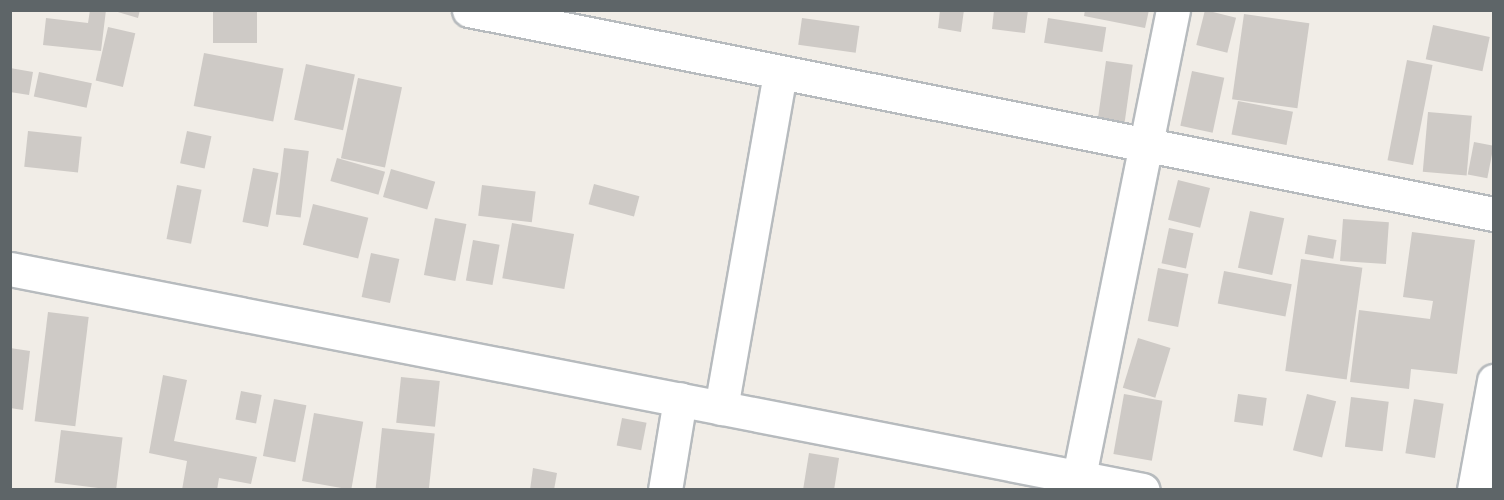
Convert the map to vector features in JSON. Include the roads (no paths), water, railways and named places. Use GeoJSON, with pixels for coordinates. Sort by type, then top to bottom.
{"type":"FeatureCollection","features":[{"type":"Feature","properties":{"kind":"street"},"geometry":{"type":"LineString","coordinates":[[470,10],[780,74],[1494,214]]}},
{"type":"Feature","properties":{"kind":"street"},"geometry":{"type":"LineString","coordinates":[[1079,476],[1173,10]]}},
{"type":"Feature","properties":{"kind":"street"},"geometry":{"type":"LineString","coordinates":[[721,408],[780,74]]}},
{"type":"Feature","properties":{"kind":"street"},"geometry":{"type":"LineString","coordinates":[[10,269],[1143,489]]}},
{"type":"Feature","properties":{"kind":"street"},"geometry":{"type":"LineString","coordinates":[[1474,489],[1494,381]]}},
{"type":"Feature","properties":{"kind":"street"},"geometry":{"type":"LineString","coordinates":[[665,489],[680,399]]}}]}
